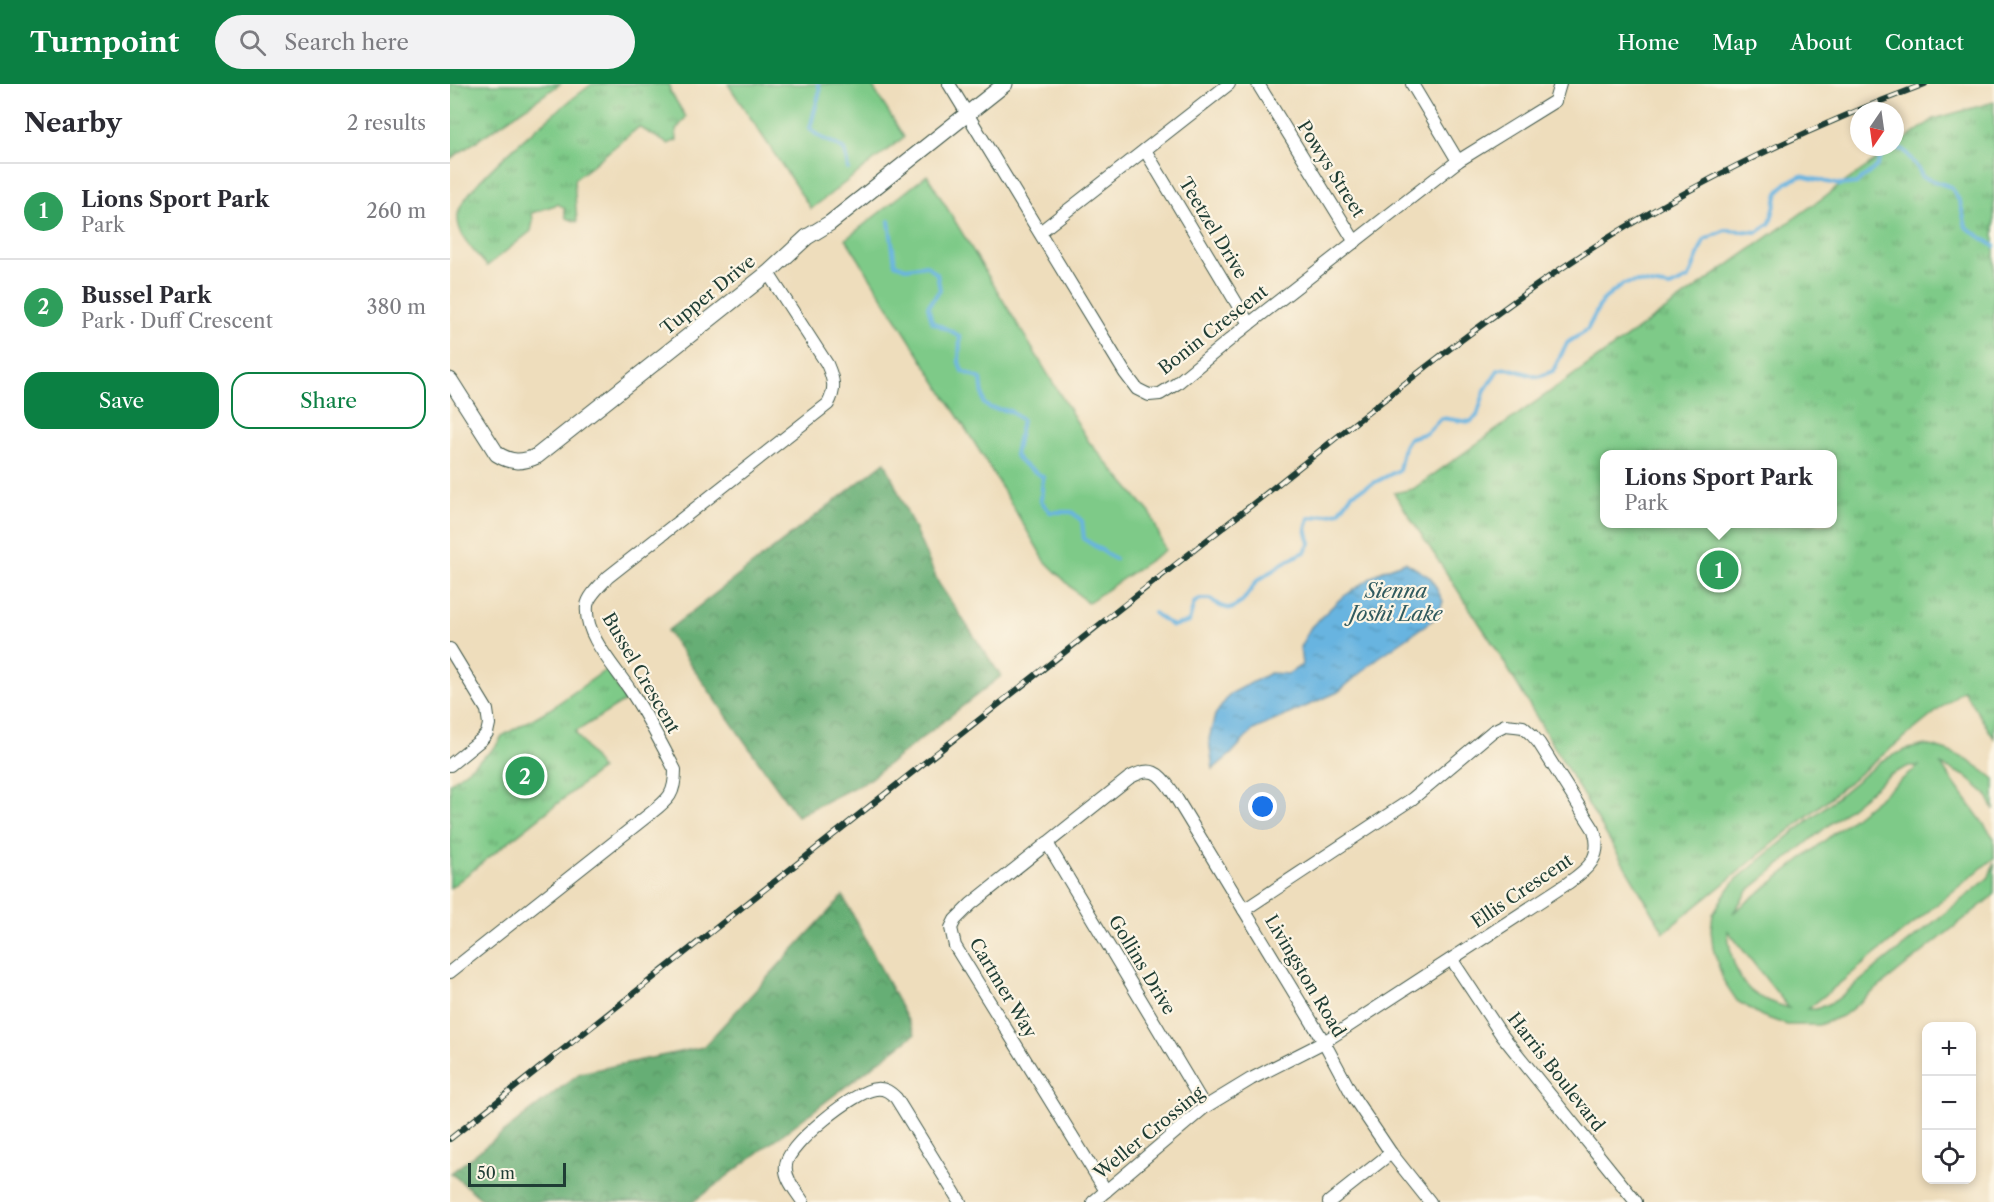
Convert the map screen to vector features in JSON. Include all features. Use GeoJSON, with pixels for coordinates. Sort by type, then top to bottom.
{"type":"FeatureCollection","features":[{"type":"Feature","properties":{"kind":"street","name":"Bonin Crescent"},"geometry":{"type":"LineString","coordinates":[[949,84],[1125,373],[1137,389],[1149,395],[1160,394],[1176,384],[1458,161],[1555,101],[1560,84]]}},
{"type":"Feature","properties":{"kind":"street","name":"Tupper Drive"},"geometry":{"type":"LineString","coordinates":[[450,380],[497,454],[515,462],[537,456],[768,273],[807,237],[830,223],[1005,84]]}},
{"type":"Feature","properties":{"kind":"street"},"geometry":{"type":"LineString","coordinates":[[1040,232],[1228,84]]}},
{"type":"Feature","properties":{"kind":"street","name":"Powys Street"},"geometry":{"type":"LineString","coordinates":[[1258,84],[1355,242]]}},
{"type":"Feature","properties":{"kind":"street"},"geometry":{"type":"LineString","coordinates":[[1412,84],[1458,161]]}},
{"type":"Feature","properties":{"kind":"street","name":"Teetzel Drive"},"geometry":{"type":"LineString","coordinates":[[1145,150],[1249,324]]}},
{"type":"Feature","properties":{"kind":"street","name":"Bussel Crescent"},"geometry":{"type":"LineString","coordinates":[[450,972],[671,795],[675,784],[675,770],[631,691],[598,642],[587,621],[587,603],[608,577],[828,404],[834,394],[834,380],[827,364],[768,273]]}},
{"type":"Feature","properties":{"kind":"street"},"geometry":{"type":"LineString","coordinates":[[450,649],[487,710],[489,724],[487,733],[482,739],[450,765]]}},
{"type":"Feature","properties":{"kind":"street","name":"Ellis Crescent"},"geometry":{"type":"LineString","coordinates":[[1244,910],[1412,799],[1492,731],[1505,725],[1523,727],[1539,743],[1594,830],[1597,838],[1596,850],[1588,868],[1452,960],[1324,1042]]}},
{"type":"Feature","properties":{"kind":"street","name":"Cartmer Way"},"geometry":{"type":"LineString","coordinates":[[1106,1191],[955,946],[951,928],[960,915],[1047,843],[1129,778],[1141,771],[1149,771]]}},
{"type":"Feature","properties":{"kind":"street","name":"Livingston Road"},"geometry":{"type":"LineString","coordinates":[[1149,771],[1161,775],[1172,791],[1324,1042],[1354,1098],[1391,1154],[1431,1202]]}},
{"type":"Feature","properties":{"kind":"street","name":"Gollins Drive"},"geometry":{"type":"LineString","coordinates":[[1047,843],[1205,1107]]}},
{"type":"Feature","properties":{"kind":"street","name":"Harris Boulevard"},"geometry":{"type":"LineString","coordinates":[[1452,960],[1501,1034],[1636,1202]]}},
{"type":"Feature","properties":{"kind":"street","name":"Weller Crossing"},"geometry":{"type":"LineString","coordinates":[[1093,1202],[1205,1107],[1251,1079],[1324,1042]]}},
{"type":"Feature","properties":{"kind":"street"},"geometry":{"type":"LineString","coordinates":[[803,1202],[786,1174],[786,1160],[791,1152],[839,1107],[862,1093],[874,1089],[883,1089],[896,1098],[960,1202]]}},
{"type":"Feature","properties":{"kind":"street"},"geometry":{"type":"LineString","coordinates":[[1329,1202],[1391,1154]]}},
{"type":"Feature","properties":{"kind":"green space"},"geometry":{"type":"Polygon","coordinates":[[[450,84],[560,84],[450,159],[450,84]]]}},
{"type":"Feature","properties":{"kind":"green space"},"geometry":{"type":"Polygon","coordinates":[[[592,84],[669,84],[670,91],[686,117],[676,130],[677,140],[668,144],[639,127],[574,180],[577,222],[566,218],[564,208],[558,204],[532,213],[531,231],[487,266],[467,243],[460,229],[458,215],[463,202],[494,166],[592,84]]]}},
{"type":"Feature","properties":{"kind":"green space"},"geometry":{"type":"Polygon","coordinates":[[[728,84],[871,84],[904,137],[811,209],[728,84]]]}},
{"type":"Feature","properties":{"kind":"green space"},"geometry":{"type":"Polygon","coordinates":[[[1994,102],[1994,738],[1963,690],[1664,932],[1495,647],[1394,493],[1413,489],[1882,156],[1904,156],[1904,140],[1934,119],[1994,102]]]}},
{"type":"Feature","properties":{"kind":"green space"},"geometry":{"type":"Polygon","coordinates":[[[927,175],[1089,442],[1151,514],[1165,550],[1087,603],[1045,561],[984,458],[846,239],[927,175]]]}},
{"type":"Feature","properties":{"kind":"green space"},"geometry":{"type":"Polygon","coordinates":[[[885,462],[939,584],[1001,676],[868,780],[797,816],[667,631],[885,462]]]}},
{"type":"Feature","properties":{"kind":"green space"},"geometry":{"type":"Polygon","coordinates":[[[607,669],[625,701],[575,732],[601,769],[450,888],[450,783],[490,752],[502,736],[550,709],[607,669]]]}},
{"type":"Feature","properties":{"kind":"green space"},"geometry":{"type":"Polygon","coordinates":[[[1925,745],[1945,750],[1970,761],[1994,779],[1994,810],[1986,794],[1965,776],[1941,765],[1994,838],[1994,858],[1808,1009],[1816,1009],[1835,1001],[1980,885],[1989,877],[1994,862],[1994,895],[1844,1015],[1819,1025],[1787,1025],[1762,1016],[1737,1001],[1723,980],[1713,948],[1711,930],[1713,914],[1724,895],[1737,879],[1881,761],[1905,750],[1925,745]],[[1909,766],[1890,775],[1748,891],[1733,913],[1919,766],[1909,766]],[[1728,931],[1734,963],[1745,985],[1758,996],[1789,1008],[1728,931]]]}},
{"type":"Feature","properties":{"kind":"green space"},"geometry":{"type":"Polygon","coordinates":[[[843,896],[915,1034],[693,1202],[485,1202],[451,1173],[580,1073],[703,1047],[843,896]]]}},
{"type":"Feature","properties":{"kind":"water","name":"Sienna Joshi Lake"},"geometry":{"type":"Polygon","coordinates":[[[1405,562],[1431,578],[1443,601],[1438,616],[1378,658],[1338,692],[1253,730],[1231,754],[1213,769],[1209,739],[1215,715],[1230,694],[1270,673],[1288,674],[1302,665],[1300,647],[1311,627],[1340,599],[1381,571],[1405,562]]]}},
{"type":"Feature","properties":{"kind":"waterway"},"geometry":{"type":"LineString","coordinates":[[818,84],[820,90],[810,128],[818,136],[845,151],[848,169]]}},
{"type":"Feature","properties":{"kind":"waterway"},"geometry":{"type":"LineString","coordinates":[[1904,150],[1922,177],[1951,187],[1960,202],[1966,227],[1994,246]]}},
{"type":"Feature","properties":{"kind":"waterway"},"geometry":{"type":"LineString","coordinates":[[1154,613],[1172,626],[1189,622],[1194,603],[1200,599],[1210,599],[1220,606],[1231,609],[1242,602],[1257,581],[1288,560],[1305,552],[1310,543],[1306,529],[1309,518],[1339,512],[1352,494],[1399,470],[1404,446],[1409,438],[1427,433],[1441,418],[1470,422],[1477,416],[1485,390],[1498,370],[1507,368],[1538,377],[1553,371],[1567,343],[1587,330],[1602,301],[1623,284],[1637,282],[1670,287],[1689,278],[1704,240],[1725,230],[1758,232],[1770,223],[1778,193],[1786,183],[1801,176],[1840,185],[1857,183],[1877,166],[1882,156]]}},
{"type":"Feature","properties":{"kind":"waterway"},"geometry":{"type":"LineString","coordinates":[[889,221],[895,264],[906,268],[926,265],[937,274],[940,290],[928,306],[932,322],[960,337],[959,362],[962,371],[981,379],[984,404],[990,408],[1010,411],[1022,420],[1015,455],[1024,465],[1043,477],[1041,501],[1050,512],[1072,512],[1082,521],[1084,539],[1115,559]]}},
{"type":"Feature","properties":{"kind":"railway"},"geometry":{"type":"LineString","coordinates":[[450,1139],[1397,390],[1545,279],[1636,221],[1716,176],[1798,136],[1925,84]]}},
{"type":"Feature","properties":{"kind":"place","name":"Lions Sport Park"},"geometry":{"type":"Point","coordinates":[1719,570]}},
{"type":"Feature","properties":{"kind":"place","name":"Bussel Park"},"geometry":{"type":"Point","coordinates":[525,776]}}]}
